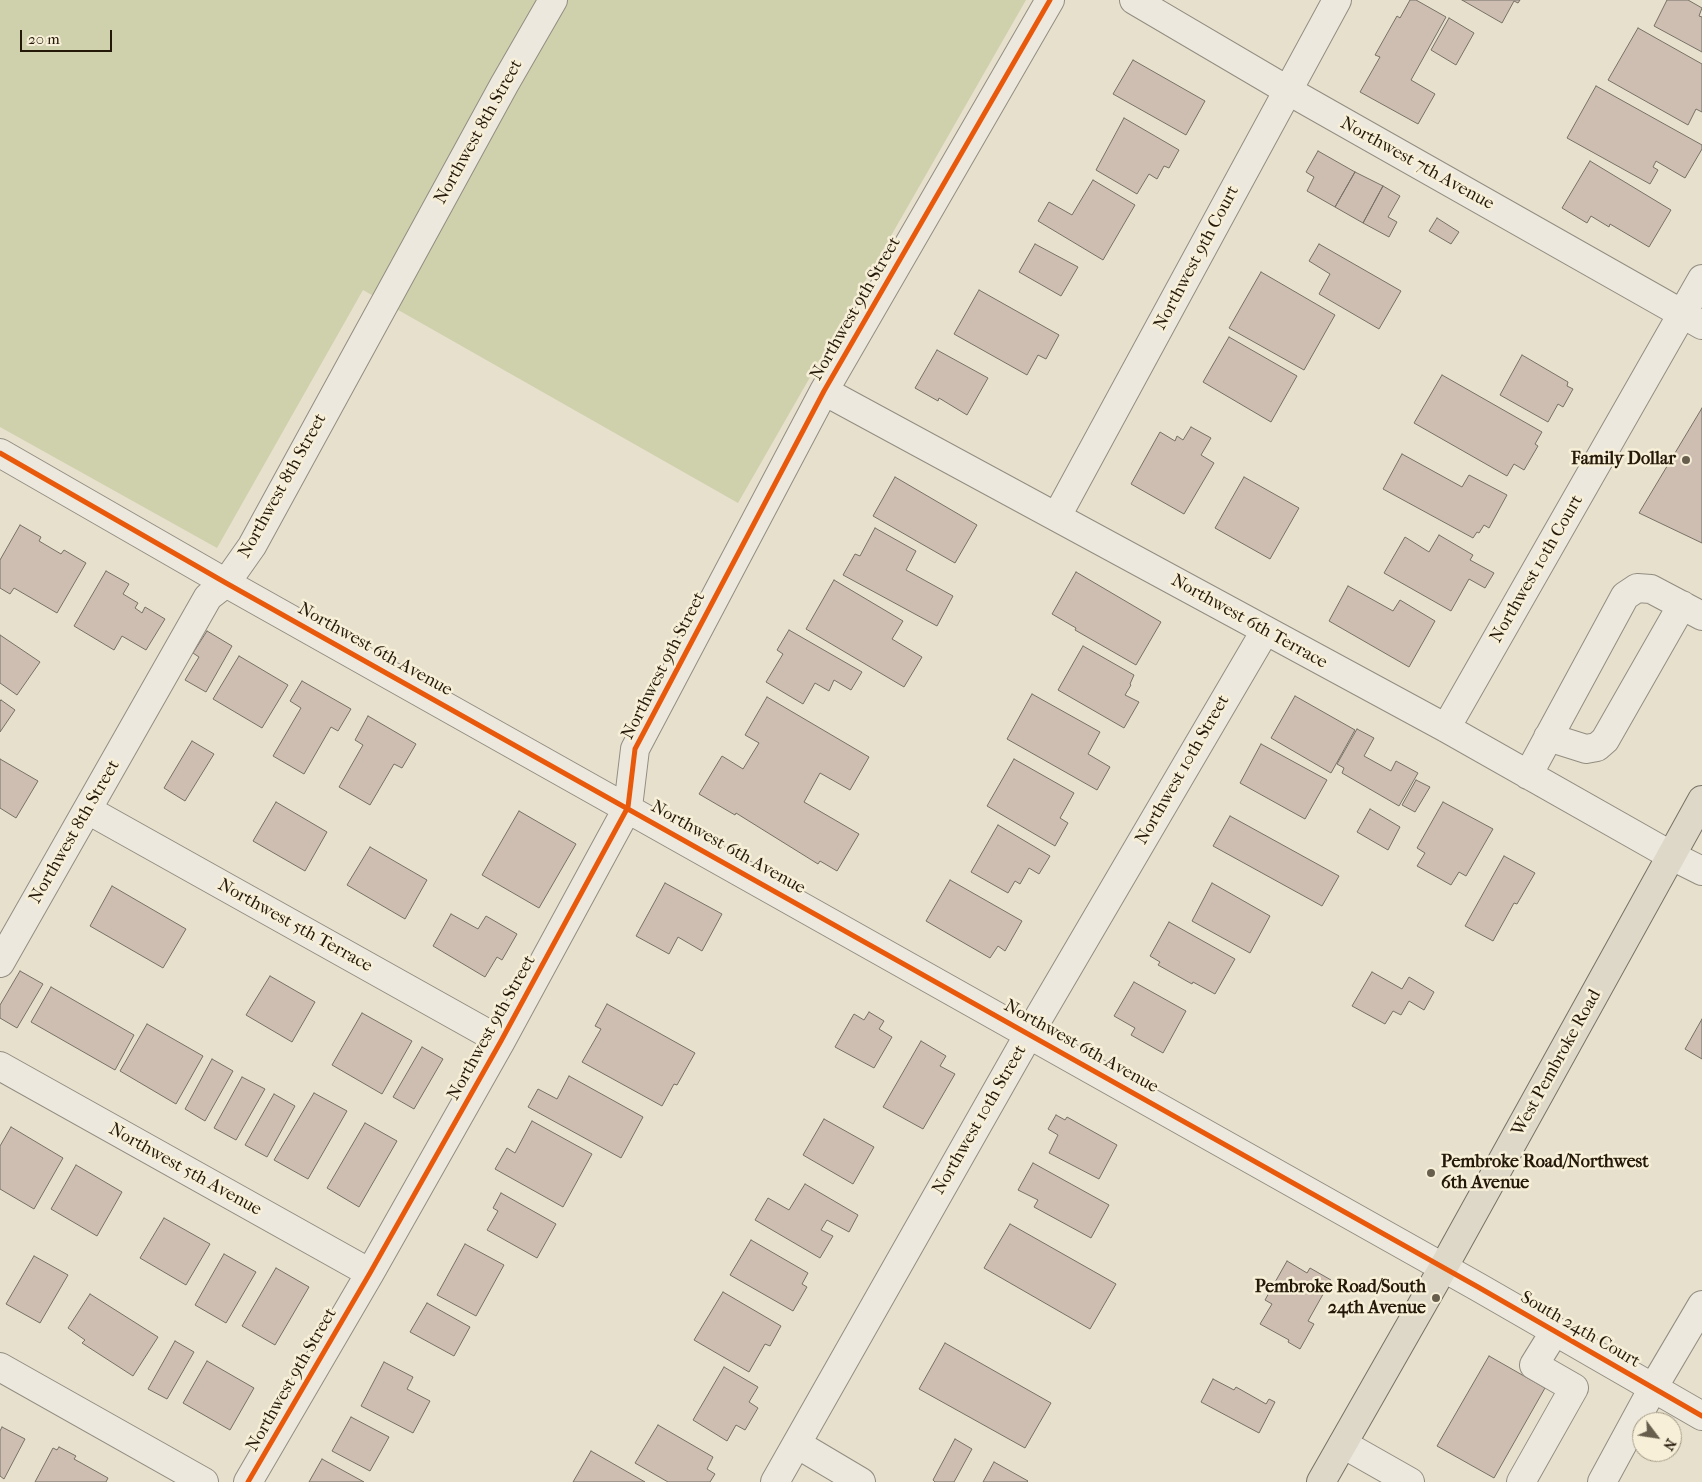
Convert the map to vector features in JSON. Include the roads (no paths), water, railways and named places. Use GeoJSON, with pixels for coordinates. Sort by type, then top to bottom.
{"type":"FeatureCollection","features":[{"type":"Feature","properties":{"kind":"main road","name":"West Pembroke Road"},"geometry":{"type":"LineString","coordinates":[[1321,1482],[1443,1268],[1702,800]]}},
{"type":"Feature","properties":{"kind":"street","name":"Northwest 8th Street"},"geometry":{"type":"LineString","coordinates":[[0,963],[208,597],[226,583],[252,546],[504,85],[553,0]]}},
{"type":"Feature","properties":{"kind":"street","name":"Northwest 9th Street"},"geometry":{"type":"LineString","coordinates":[[248,1482],[370,1273],[501,1041],[628,807],[635,748],[824,391],[1050,0]]}},
{"type":"Feature","properties":{"kind":"street","name":"Northwest 7th Avenue"},"geometry":{"type":"LineString","coordinates":[[1134,0],[1287,90],[1692,320]]}},
{"type":"Feature","properties":{"kind":"street","name":"Northwest 9th Court"},"geometry":{"type":"LineString","coordinates":[[1057,516],[1337,0]]}},
{"type":"Feature","properties":{"kind":"street","name":"Northwest 10th Court"},"geometry":{"type":"LineString","coordinates":[[1446,728],[1692,320],[1702,279]]}},
{"type":"Feature","properties":{"kind":"street","name":"Northwest 6th Terrace"},"geometry":{"type":"LineString","coordinates":[[824,391],[1446,728],[1672,856],[1702,871]]}},
{"type":"Feature","properties":{"kind":"street","name":"Northwest 6th Avenue"},"geometry":{"type":"LineString","coordinates":[[2,459],[628,807],[1443,1268]]}},
{"type":"Feature","properties":{"kind":"street"},"geometry":{"type":"LineString","coordinates":[[1528,775],[1548,737],[1625,596],[1637,588],[1651,590],[1692,610],[1605,740],[1597,747],[1586,749],[1548,737]]}},
{"type":"Feature","properties":{"kind":"street","name":"Northwest 10th Street"},"geometry":{"type":"LineString","coordinates":[[775,1482],[1029,1034],[1265,631]]}},
{"type":"Feature","properties":{"kind":"street","name":"Northwest 5th Terrace"},"geometry":{"type":"LineString","coordinates":[[88,810],[501,1041]]}},
{"type":"Feature","properties":{"kind":"street","name":"Northwest 5th Avenue"},"geometry":{"type":"LineString","coordinates":[[0,1066],[370,1273]]}},
{"type":"Feature","properties":{"kind":"street","name":"South 24th Court"},"geometry":{"type":"LineString","coordinates":[[1443,1268],[1702,1416]]}},
{"type":"Feature","properties":{"kind":"street"},"geometry":{"type":"LineString","coordinates":[[1602,1482],[1653,1388],[1702,1306]]}},
{"type":"Feature","properties":{"kind":"street"},"geometry":{"type":"LineString","coordinates":[[1521,1482],[1574,1388],[1534,1365],[1555,1332]]}},
{"type":"Feature","properties":{"kind":"street"},"geometry":{"type":"LineString","coordinates":[[0,1367],[204,1482]]}},
{"type":"Feature","properties":{"kind":"street"},"geometry":{"type":"LineString","coordinates":[[797,1444],[861,1482]]}},
{"type":"Feature","properties":{"kind":"street"},"geometry":{"type":"LineString","coordinates":[[1343,1444],[1410,1482]]}},
{"type":"Feature","properties":{"kind":"place","name":"Family Dollar"},"geometry":{"type":"Point","coordinates":[1686,460]}},
{"type":"Feature","properties":{"kind":"place","name":"Pembroke Road/Northwest 6th Avenue"},"geometry":{"type":"Point","coordinates":[1431,1173]}},
{"type":"Feature","properties":{"kind":"place","name":"Pembroke Road/South 24th Avenue"},"geometry":{"type":"Point","coordinates":[1436,1298]}}]}
